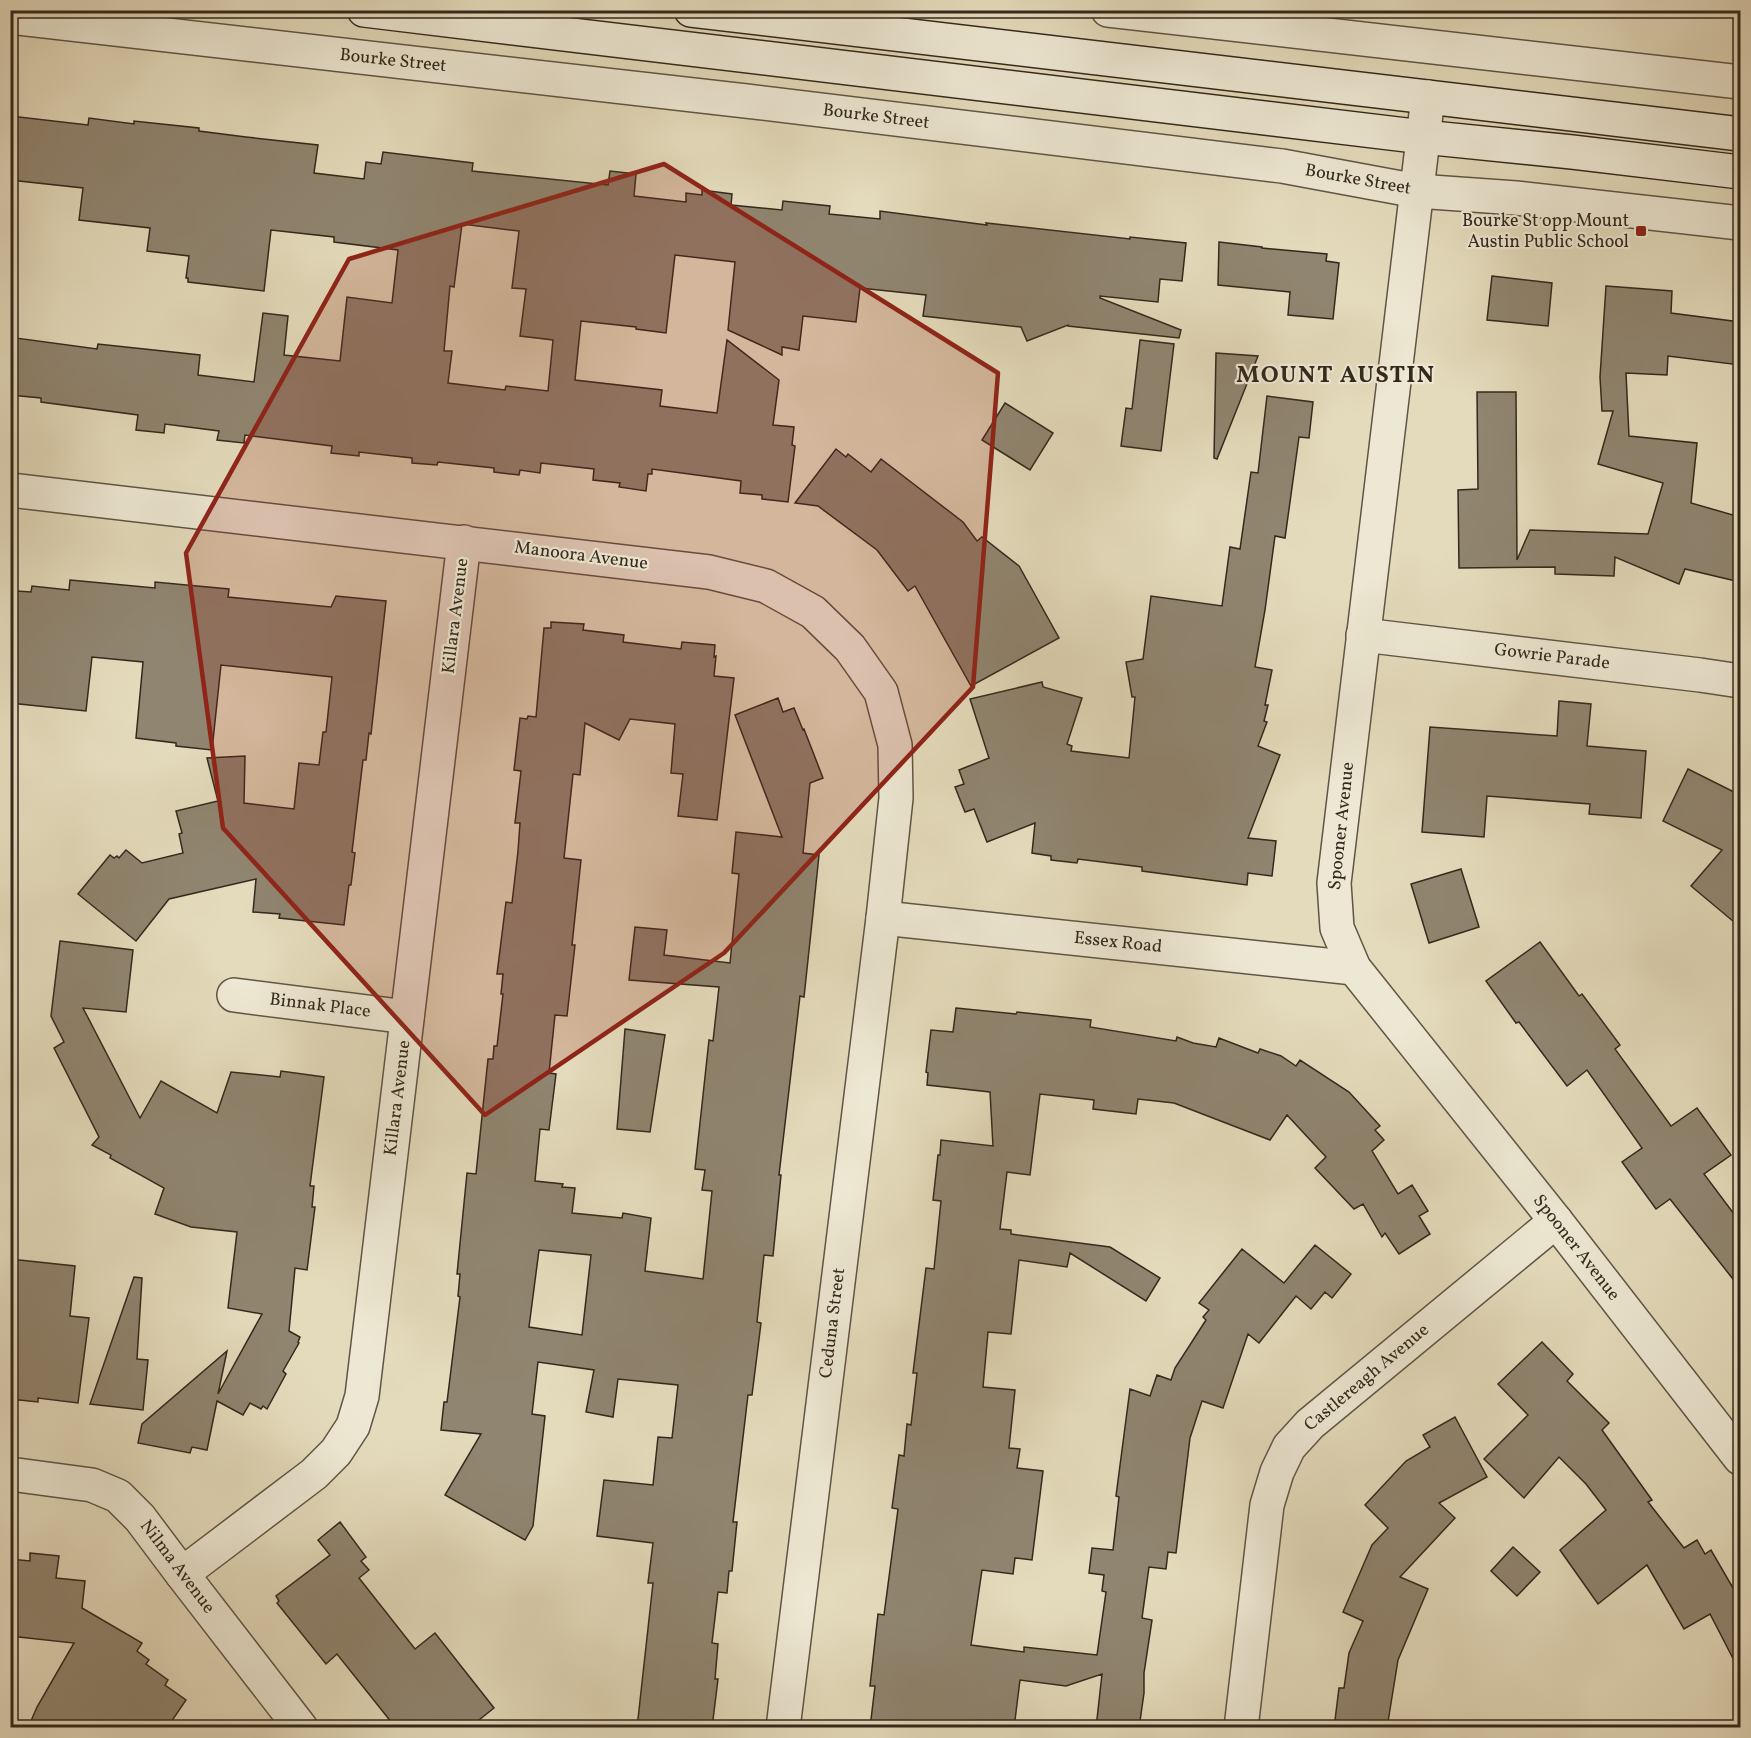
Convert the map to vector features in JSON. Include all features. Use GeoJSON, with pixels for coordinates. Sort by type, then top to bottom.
{"type":"FeatureCollection","features":[{"type":"Feature","properties":{"kind":"street"},"geometry":{"type":"LineString","coordinates":[[364,10],[1423,137],[1740,172]]}},
{"type":"Feature","properties":{"kind":"street"},"geometry":{"type":"LineString","coordinates":[[691,10],[1740,134]]}},
{"type":"Feature","properties":{"kind":"street"},"geometry":{"type":"LineString","coordinates":[[1127,12],[1740,82]]}},
{"type":"Feature","properties":{"kind":"street","name":"Bourke Street"},"geometry":{"type":"LineString","coordinates":[[10,17],[746,101],[1282,166],[1417,191],[1516,198],[1740,223]]}},
{"type":"Feature","properties":{"kind":"street","name":"Spooner Avenue"},"geometry":{"type":"LineString","coordinates":[[1428,97],[1334,883],[1337,928],[1353,968],[1556,1221],[1740,1458]]}},
{"type":"Feature","properties":{"kind":"street","name":"Manoora Avenue"},"geometry":{"type":"LineString","coordinates":[[10,490],[709,572],[766,586],[813,612],[850,648],[880,692],[895,745],[896,798],[883,918]]}},
{"type":"Feature","properties":{"kind":"street","name":"Killara Avenue"},"geometry":{"type":"LineString","coordinates":[[182,1574],[314,1474],[336,1452],[353,1426],[362,1396],[464,542]]}},
{"type":"Feature","properties":{"kind":"street","name":"Gowrie Parade"},"geometry":{"type":"LineString","coordinates":[[1363,635],[1740,681]]}},
{"type":"Feature","properties":{"kind":"street","name":"Essex Road"},"geometry":{"type":"LineString","coordinates":[[883,918],[1353,968]]}},
{"type":"Feature","properties":{"kind":"street","name":"Ceduna Street"},"geometry":{"type":"LineString","coordinates":[[783,1728],[883,918]]}},
{"type":"Feature","properties":{"kind":"street","name":"Binnak Place"},"geometry":{"type":"LineString","coordinates":[[234,995],[407,1017]]}},
{"type":"Feature","properties":{"kind":"street","name":"Castlereagh Avenue"},"geometry":{"type":"LineString","coordinates":[[1241,1728],[1267,1506],[1277,1472],[1289,1447],[1310,1424],[1556,1221]]}},
{"type":"Feature","properties":{"kind":"street","name":"Nilma Avenue"},"geometry":{"type":"LineString","coordinates":[[10,1474],[92,1485],[118,1496],[140,1518],[301,1728]]}},
{"type":"Feature","properties":{"kind":"highlighted area"},"geometry":{"type":"Polygon","coordinates":[[[664,164],[998,373],[973,687],[724,953],[485,1115],[223,828],[186,553],[349,259],[664,164]]]}},
{"type":"Feature","properties":{"kind":"building"},"geometry":{"type":"Polygon","coordinates":[[[10,116],[88,125],[89,118],[134,124],[134,121],[199,128],[199,131],[318,145],[314,173],[364,179],[366,162],[381,164],[383,152],[473,163],[472,171],[608,185],[610,171],[636,174],[634,196],[686,202],[686,193],[702,195],[702,190],[732,194],[731,205],[782,210],[783,201],[830,206],[829,214],[880,219],[880,211],[987,225],[986,223],[1186,243],[1182,281],[1160,279],[1158,302],[1100,296],[1100,298],[1181,330],[1179,338],[1068,325],[1027,341],[1021,327],[923,316],[926,295],[860,288],[856,322],[803,316],[799,350],[782,347],[782,355],[728,330],[735,262],[675,255],[666,333],[581,321],[575,380],[662,390],[660,406],[717,413],[727,340],[779,380],[773,425],[794,427],[792,445],[795,446],[788,502],[762,499],[762,495],[740,493],[741,481],[652,469],[652,474],[648,474],[646,491],[619,487],[620,483],[593,480],[594,469],[541,463],[540,473],[520,470],[519,475],[494,472],[494,468],[438,462],[437,465],[412,463],[412,458],[359,452],[359,456],[331,453],[332,446],[245,435],[244,443],[217,440],[219,431],[165,424],[164,433],[136,430],[138,415],[41,402],[41,398],[10,395],[10,348],[15,349],[16,338],[97,349],[98,344],[200,355],[198,375],[254,382],[263,313],[288,316],[284,355],[340,361],[347,297],[392,303],[398,250],[334,242],[334,237],[271,230],[264,291],[188,282],[186,278],[189,256],[147,251],[150,228],[79,220],[83,188],[10,180],[10,116]],[[462,224],[454,287],[450,286],[444,351],[452,351],[448,383],[505,390],[506,386],[548,391],[553,340],[520,336],[526,289],[512,288],[519,231],[462,224]]]}},
{"type":"Feature","properties":{"kind":"building"},"geometry":{"type":"Polygon","coordinates":[[[1219,242],[1327,254],[1326,261],[1339,263],[1333,319],[1288,315],[1290,292],[1218,285],[1219,242]]]}},
{"type":"Feature","properties":{"kind":"building"},"geometry":{"type":"Polygon","coordinates":[[[1492,276],[1552,283],[1548,326],[1487,320],[1492,276]]]}},
{"type":"Feature","properties":{"kind":"building"},"geometry":{"type":"Polygon","coordinates":[[[1606,286],[1672,291],[1671,313],[1740,322],[1740,365],[1668,356],[1667,375],[1626,373],[1629,436],[1697,443],[1691,503],[1740,517],[1740,582],[1685,569],[1679,584],[1615,557],[1614,576],[1555,574],[1555,567],[1459,568],[1458,490],[1478,489],[1477,392],[1516,392],[1517,560],[1530,530],[1648,534],[1663,483],[1598,464],[1613,411],[1602,411],[1600,377],[1606,286]]]}},
{"type":"Feature","properties":{"kind":"building"},"geometry":{"type":"Polygon","coordinates":[[[1140,340],[1174,344],[1161,451],[1121,446],[1126,408],[1132,409],[1140,340]]]}},
{"type":"Feature","properties":{"kind":"building"},"geometry":{"type":"Polygon","coordinates":[[[1216,353],[1258,356],[1217,459],[1214,458],[1216,353]]]}},
{"type":"Feature","properties":{"kind":"building"},"geometry":{"type":"Polygon","coordinates":[[[1267,396],[1313,402],[1309,438],[1299,437],[1285,538],[1275,536],[1255,667],[1272,670],[1265,705],[1268,705],[1264,721],[1267,722],[1258,746],[1280,755],[1248,838],[1276,841],[1272,876],[1248,873],[1247,885],[1142,871],[1142,867],[1078,859],[1077,863],[1051,860],[1051,856],[1032,853],[1035,823],[987,842],[974,809],[965,812],[955,787],[964,784],[959,770],[989,758],[970,699],[1042,682],[1043,687],[1082,698],[1067,744],[1072,746],[1071,751],[1129,758],[1135,697],[1132,697],[1126,662],[1143,659],[1151,596],[1222,606],[1230,547],[1240,549],[1251,472],[1258,473],[1267,396]]]}},
{"type":"Feature","properties":{"kind":"building"},"geometry":{"type":"Polygon","coordinates":[[[1005,403],[1053,433],[1030,470],[982,440],[1005,403]]]}},
{"type":"Feature","properties":{"kind":"building"},"geometry":{"type":"Polygon","coordinates":[[[836,449],[846,457],[848,454],[871,472],[881,459],[963,522],[977,541],[982,537],[1019,566],[1059,638],[971,686],[915,586],[908,591],[877,550],[818,506],[795,503],[836,449]]]}},
{"type":"Feature","properties":{"kind":"building"},"geometry":{"type":"Polygon","coordinates":[[[70,580],[155,588],[155,582],[229,589],[228,597],[331,607],[336,596],[386,601],[371,734],[369,733],[366,760],[363,760],[352,852],[355,853],[344,925],[279,918],[280,914],[253,912],[256,879],[169,899],[136,941],[78,894],[110,855],[119,858],[126,850],[142,863],[183,853],[179,834],[182,833],[176,811],[218,801],[207,758],[245,756],[244,803],[294,809],[299,763],[319,765],[323,732],[326,732],[332,677],[221,665],[212,750],[136,738],[143,662],[92,657],[86,711],[10,703],[10,592],[31,592],[32,586],[69,590],[70,580]]]}},
{"type":"Feature","properties":{"kind":"building"},"geometry":{"type":"Polygon","coordinates":[[[551,622],[584,624],[583,630],[624,635],[623,642],[681,649],[682,642],[715,645],[714,676],[734,678],[717,820],[678,816],[683,774],[671,773],[675,724],[630,719],[619,740],[585,723],[580,775],[573,774],[564,858],[581,860],[572,945],[575,945],[567,1016],[555,1015],[549,1073],[556,1074],[549,1130],[540,1129],[535,1181],[563,1184],[562,1187],[575,1188],[572,1213],[622,1218],[623,1213],[651,1218],[645,1271],[703,1279],[712,1191],[702,1190],[705,1170],[695,1169],[709,1040],[713,1041],[719,987],[629,980],[635,927],[667,930],[664,955],[730,963],[739,874],[732,873],[736,832],[782,837],[735,715],[778,698],[783,712],[794,708],[823,778],[810,783],[803,853],[819,855],[813,913],[804,997],[800,996],[779,1175],[781,1175],[773,1256],[764,1255],[757,1322],[761,1323],[752,1395],[748,1395],[733,1522],[737,1522],[732,1571],[729,1571],[727,1593],[718,1592],[712,1643],[718,1644],[715,1679],[718,1679],[712,1728],[637,1728],[653,1583],[648,1583],[653,1543],[597,1536],[604,1480],[653,1485],[658,1437],[672,1438],[678,1385],[618,1379],[613,1417],[586,1412],[594,1370],[538,1362],[532,1414],[545,1416],[533,1526],[525,1540],[445,1495],[481,1434],[441,1430],[444,1402],[447,1402],[460,1297],[458,1296],[460,1274],[457,1274],[467,1173],[476,1174],[488,1059],[493,1059],[494,1046],[497,1046],[503,994],[501,994],[503,974],[497,974],[506,902],[512,903],[518,851],[520,823],[515,823],[521,771],[514,770],[520,718],[536,717],[544,628],[551,628],[551,622]],[[539,1250],[529,1327],[582,1335],[591,1255],[539,1250]]]}},
{"type":"Feature","properties":{"kind":"building"},"geometry":{"type":"Polygon","coordinates":[[[1559,701],[1591,704],[1587,746],[1646,751],[1641,818],[1589,814],[1590,804],[1487,796],[1484,837],[1422,832],[1430,727],[1557,736],[1559,701]]]}},
{"type":"Feature","properties":{"kind":"building"},"geometry":{"type":"Polygon","coordinates":[[[1688,769],[1740,795],[1740,927],[1691,886],[1722,850],[1663,821],[1688,769]]]}},
{"type":"Feature","properties":{"kind":"building"},"geometry":{"type":"Polygon","coordinates":[[[1461,869],[1479,927],[1429,943],[1411,884],[1461,869]]]}},
{"type":"Feature","properties":{"kind":"building"},"geometry":{"type":"Polygon","coordinates":[[[60,941],[133,950],[126,1012],[83,1008],[140,1118],[161,1081],[217,1113],[231,1072],[280,1077],[281,1071],[324,1077],[310,1186],[314,1186],[312,1207],[315,1207],[307,1270],[295,1268],[289,1331],[300,1337],[299,1343],[283,1371],[286,1374],[267,1409],[263,1406],[261,1409],[250,1403],[243,1415],[217,1401],[207,1450],[192,1447],[190,1453],[138,1443],[142,1424],[227,1351],[218,1394],[262,1314],[228,1308],[237,1232],[191,1227],[155,1214],[164,1188],[110,1158],[111,1155],[92,1145],[99,1137],[54,1048],[64,1042],[51,1016],[60,941]]]}},
{"type":"Feature","properties":{"kind":"building"},"geometry":{"type":"Polygon","coordinates":[[[1540,942],[1579,996],[1582,994],[1620,1045],[1615,1049],[1671,1126],[1697,1108],[1731,1155],[1704,1174],[1740,1222],[1740,1288],[1670,1199],[1656,1209],[1622,1162],[1642,1148],[1587,1070],[1567,1086],[1519,1022],[1516,1023],[1486,981],[1540,942]]]}},
{"type":"Feature","properties":{"kind":"building"},"geometry":{"type":"Polygon","coordinates":[[[956,1008],[1091,1020],[1090,1027],[1176,1041],[1177,1037],[1193,1043],[1216,1047],[1219,1038],[1258,1053],[1260,1049],[1281,1056],[1296,1066],[1300,1060],[1349,1092],[1380,1126],[1375,1130],[1384,1140],[1372,1151],[1398,1194],[1412,1185],[1428,1211],[1419,1216],[1430,1234],[1399,1254],[1385,1233],[1382,1237],[1363,1204],[1354,1209],[1315,1168],[1326,1157],[1287,1115],[1270,1140],[1174,1103],[1138,1099],[1136,1114],[1093,1109],[1094,1100],[1040,1094],[1030,1175],[1007,1172],[1000,1229],[1011,1230],[1011,1234],[1110,1247],[1160,1278],[1146,1301],[1070,1253],[1067,1267],[1019,1260],[1011,1334],[988,1332],[983,1387],[1015,1390],[1009,1448],[1020,1449],[1017,1468],[1043,1471],[1032,1560],[1015,1558],[1013,1574],[982,1570],[971,1645],[1024,1652],[1024,1647],[1097,1655],[1106,1592],[1102,1591],[1104,1575],[1089,1573],[1092,1548],[1113,1550],[1119,1497],[1116,1496],[1130,1389],[1150,1396],[1157,1375],[1171,1380],[1175,1368],[1206,1320],[1203,1317],[1209,1310],[1199,1303],[1242,1249],[1284,1283],[1315,1245],[1351,1274],[1332,1298],[1325,1292],[1311,1309],[1296,1296],[1259,1343],[1248,1334],[1223,1408],[1202,1401],[1190,1438],[1176,1553],[1168,1552],[1166,1569],[1149,1567],[1142,1618],[1152,1620],[1139,1728],[1096,1728],[1102,1674],[1066,1686],[1020,1680],[1014,1728],[870,1728],[875,1686],[870,1686],[878,1614],[884,1615],[898,1509],[892,1508],[899,1455],[904,1456],[907,1424],[911,1425],[917,1373],[913,1373],[926,1268],[934,1269],[941,1201],[933,1200],[941,1140],[993,1146],[990,1092],[927,1085],[928,1073],[926,1072],[931,1030],[953,1032],[956,1008]]]}},
{"type":"Feature","properties":{"kind":"building"},"geometry":{"type":"Polygon","coordinates":[[[625,1029],[665,1035],[650,1132],[617,1129],[625,1029]]]}},
{"type":"Feature","properties":{"kind":"building"},"geometry":{"type":"Polygon","coordinates":[[[10,1259],[75,1266],[70,1316],[89,1318],[78,1403],[38,1398],[38,1402],[10,1399],[10,1259]]]}},
{"type":"Feature","properties":{"kind":"building"},"geometry":{"type":"Polygon","coordinates":[[[134,1277],[142,1278],[137,1359],[148,1360],[143,1410],[90,1404],[134,1277]]]}},
{"type":"Feature","properties":{"kind":"building"},"geometry":{"type":"Polygon","coordinates":[[[1542,1342],[1573,1374],[1567,1381],[1609,1423],[1602,1430],[1652,1500],[1648,1502],[1684,1548],[1697,1540],[1705,1554],[1711,1550],[1740,1600],[1740,1672],[1710,1614],[1684,1629],[1647,1565],[1598,1604],[1560,1550],[1606,1510],[1586,1484],[1559,1457],[1524,1498],[1484,1459],[1528,1415],[1498,1384],[1542,1342]]]}},
{"type":"Feature","properties":{"kind":"building"},"geometry":{"type":"Polygon","coordinates":[[[1455,1417],[1487,1477],[1439,1503],[1455,1518],[1400,1577],[1428,1589],[1398,1660],[1387,1728],[1341,1728],[1342,1721],[1335,1720],[1339,1688],[1344,1688],[1349,1653],[1363,1621],[1343,1612],[1372,1545],[1388,1528],[1365,1505],[1406,1461],[1430,1447],[1423,1435],[1455,1417]]]}},
{"type":"Feature","properties":{"kind":"building"},"geometry":{"type":"Polygon","coordinates":[[[340,1522],[366,1557],[361,1561],[369,1570],[359,1578],[415,1649],[435,1633],[494,1708],[469,1728],[396,1728],[337,1654],[326,1664],[277,1603],[279,1601],[276,1596],[330,1555],[318,1540],[340,1522]]]}},
{"type":"Feature","properties":{"kind":"building"},"geometry":{"type":"Polygon","coordinates":[[[1513,1547],[1540,1572],[1517,1596],[1491,1571],[1513,1547]]]}},
{"type":"Feature","properties":{"kind":"building"},"geometry":{"type":"Polygon","coordinates":[[[30,1553],[59,1556],[56,1578],[85,1581],[82,1608],[142,1643],[137,1651],[149,1660],[146,1664],[168,1680],[165,1685],[186,1700],[167,1728],[28,1728],[37,1707],[74,1643],[10,1636],[10,1559],[30,1561],[30,1553]]]}},
{"type":"Feature","properties":{"kind":"place","name":"Bourke St opp Mount Austin Public School"},"geometry":{"type":"Point","coordinates":[1641,231]}},
{"type":"Feature","properties":{"kind":"district","name":"MOUNT AUSTIN"},"geometry":{"type":"Point","coordinates":[1336,376]}}]}
